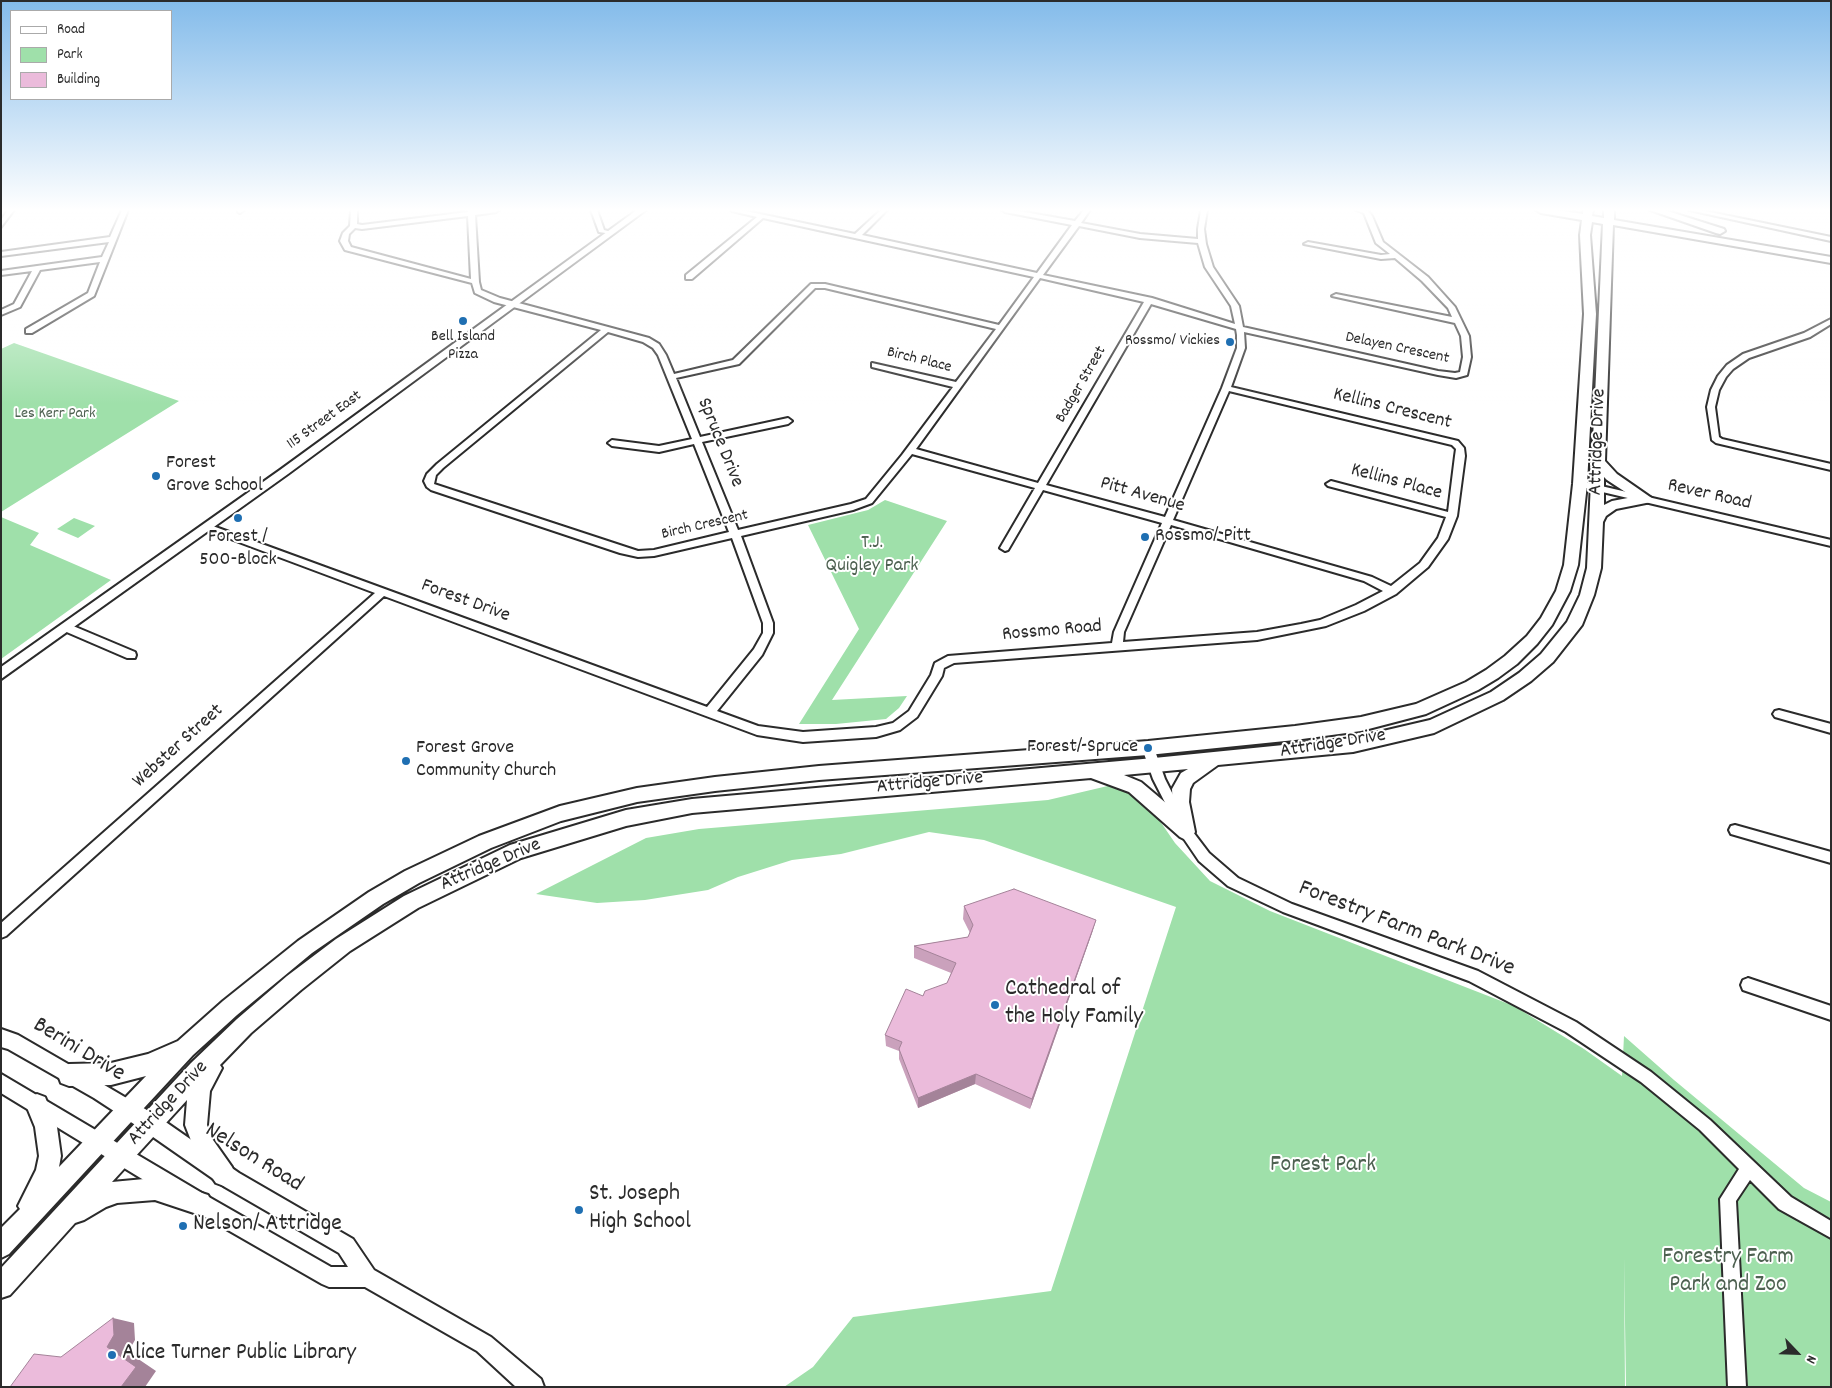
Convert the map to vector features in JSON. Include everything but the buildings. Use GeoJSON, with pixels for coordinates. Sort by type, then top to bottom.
{"type":"FeatureCollection","features":[{"type":"Feature","properties":{"kind":"main road","name":"Attridge Drive"},"geometry":{"type":"LineString","coordinates":[[7,1240],[186,1048],[230,1008],[305,947],[376,898],[485,842],[560,814],[637,795],[715,784],[1148,748],[1295,733],[1361,724],[1420,708],[1479,682],[1511,660],[1532,640],[1547,621],[1563,591],[1571,565],[1580,484],[1590,314],[1588,275]]}},
{"type":"Feature","properties":{"kind":"main road","name":"Attridge Drive"},"geometry":{"type":"LineString","coordinates":[[1,1286],[150,1124],[227,1044],[287,989],[343,945],[410,902],[516,851],[626,818],[692,806],[1086,770],[1154,766],[1353,745],[1434,726],[1497,696],[1526,677],[1547,658],[1574,625],[1587,595],[1594,568],[1606,275]]}},
{"type":"Feature","properties":{"kind":"main road"},"geometry":{"type":"LineString","coordinates":[[1599,462],[1612,477],[1646,499]]}},
{"type":"Feature","properties":{"kind":"main road"},"geometry":{"type":"LineString","coordinates":[[1597,520],[1601,513],[1612,505],[1646,499]]}},
{"type":"Feature","properties":{"kind":"main road"},"geometry":{"type":"LineString","coordinates":[[1186,832],[1180,802],[1181,789],[1187,778],[1213,760]]}},
{"type":"Feature","properties":{"kind":"main road"},"geometry":{"type":"LineString","coordinates":[[1086,770],[1135,787],[1186,832]]}},
{"type":"Feature","properties":{"kind":"main road"},"geometry":{"type":"LineString","coordinates":[[224,1174],[205,1148],[196,1125],[199,1089],[227,1044]]}},
{"type":"Feature","properties":{"kind":"main road"},"geometry":{"type":"LineString","coordinates":[[69,1076],[111,1074],[149,1064],[186,1048]]}},
{"type":"Feature","properties":{"kind":"main road"},"geometry":{"type":"LineString","coordinates":[[7,1240],[38,1194],[47,1172],[50,1156],[49,1143],[37,1104]]}},
{"type":"Feature","properties":{"kind":"main road"},"geometry":{"type":"LineString","coordinates":[[61,1220],[100,1198],[117,1192],[155,1189],[200,1203]]}},
{"type":"Feature","properties":{"kind":"street"},"geometry":{"type":"LineString","coordinates":[[1,313],[16,305],[34,275]]}},
{"type":"Feature","properties":{"kind":"street"},"geometry":{"type":"LineString","coordinates":[[29,331],[91,294],[99,275]]}},
{"type":"Feature","properties":{"kind":"street"},"geometry":{"type":"LineString","coordinates":[[448,275],[475,282],[475,275]]}},
{"type":"Feature","properties":{"kind":"street","name":"115 Street East"},"geometry":{"type":"LineString","coordinates":[[1,674],[554,275]]}},
{"type":"Feature","properties":{"kind":"street"},"geometry":{"type":"LineString","coordinates":[[1038,275],[1149,300],[1240,328]]}},
{"type":"Feature","properties":{"kind":"street","name":"Birch Crescent"},"geometry":{"type":"LineString","coordinates":[[606,330],[440,466],[432,474],[429,481],[430,485],[434,488],[631,553],[654,553],[853,507],[869,501],[1038,275]]}},
{"type":"Feature","properties":{"kind":"street","name":"Rossmo Road"},"geometry":{"type":"LineString","coordinates":[[710,712],[757,730],[779,735],[803,737],[876,732],[896,727],[913,714],[936,676],[939,666],[952,659],[1117,645],[1119,632],[1226,388],[1241,348],[1240,328],[1235,306],[1215,275]]}},
{"type":"Feature","properties":{"kind":"street","name":"Delayen Crescent"},"geometry":{"type":"LineString","coordinates":[[1240,328],[1456,376],[1464,373],[1467,357],[1465,336],[1452,307],[1435,288],[1418,275]]}},
{"type":"Feature","properties":{"kind":"street","name":"Spruce Drive"},"geometry":{"type":"LineString","coordinates":[[475,282],[478,291],[497,300],[646,340],[656,346],[671,376],[736,534],[768,623],[768,633],[758,652],[710,712]]}},
{"type":"Feature","properties":{"kind":"street"},"geometry":{"type":"LineString","coordinates":[[671,376],[736,362],[814,286],[825,286],[999,327]]}},
{"type":"Feature","properties":{"kind":"street"},"geometry":{"type":"LineString","coordinates":[[1336,296],[1458,321]]}},
{"type":"Feature","properties":{"kind":"street","name":"Badger Street"},"geometry":{"type":"LineString","coordinates":[[1005,548],[1149,300]]}},
{"type":"Feature","properties":{"kind":"street"},"geometry":{"type":"LineString","coordinates":[[1831,321],[1807,335],[1746,356],[1722,376],[1715,390],[1711,407],[1715,438],[1719,441],[1831,468]]}},
{"type":"Feature","properties":{"kind":"street","name":"Birch Place"},"geometry":{"type":"LineString","coordinates":[[875,365],[956,385]]}},
{"type":"Feature","properties":{"kind":"street","name":"Kellins Crescent"},"geometry":{"type":"LineString","coordinates":[[1117,645],[1257,636],[1294,629],[1360,608],[1392,590],[1424,565],[1442,539],[1452,516],[1456,498],[1460,456],[1460,448],[1455,443],[1226,388]]}},
{"type":"Feature","properties":{"kind":"street"},"geometry":{"type":"LineString","coordinates":[[612,443],[659,449],[788,421]]}},
{"type":"Feature","properties":{"kind":"street","name":"Pitt Avenue"},"geometry":{"type":"LineString","coordinates":[[909,450],[1368,579],[1392,590]]}},
{"type":"Feature","properties":{"kind":"street","name":"Kellins Place"},"geometry":{"type":"LineString","coordinates":[[1331,484],[1452,516]]}},
{"type":"Feature","properties":{"kind":"street","name":"Rever Road"},"geometry":{"type":"LineString","coordinates":[[1580,484],[1831,543]]}},
{"type":"Feature","properties":{"kind":"street","name":"Forest Drive"},"geometry":{"type":"LineString","coordinates":[[207,527],[710,712]]}},
{"type":"Feature","properties":{"kind":"street","name":"Webster Street"},"geometry":{"type":"LineString","coordinates":[[1,932],[382,592]]}},
{"type":"Feature","properties":{"kind":"street"},"geometry":{"type":"LineString","coordinates":[[66,627],[131,655]]}},
{"type":"Feature","properties":{"kind":"street"},"geometry":{"type":"LineString","coordinates":[[1779,714],[1831,729]]}},
{"type":"Feature","properties":{"kind":"street","name":"Forestry Farm Park Drive"},"geometry":{"type":"LineString","coordinates":[[1148,748],[1154,766],[1186,832],[1204,857],[1232,882],[1288,908],[1473,976],[1571,1027],[1646,1077],[1705,1124],[1784,1203],[1831,1230]]}},
{"type":"Feature","properties":{"kind":"street"},"geometry":{"type":"LineString","coordinates":[[1734,830],[1831,858]]}},
{"type":"Feature","properties":{"kind":"street"},"geometry":{"type":"LineString","coordinates":[[1748,985],[1831,1014]]}},
{"type":"Feature","properties":{"kind":"street","name":"Berini Drive"},"geometry":{"type":"LineString","coordinates":[[1,1038],[12,1041],[128,1110]]}},
{"type":"Feature","properties":{"kind":"street"},"geometry":{"type":"LineString","coordinates":[[1,1083],[99,1141]]}},
{"type":"Feature","properties":{"kind":"street","name":"Nelson Road"},"geometry":{"type":"LineString","coordinates":[[128,1110],[224,1174],[346,1246],[366,1277],[484,1344],[529,1384]]}},
{"type":"Feature","properties":{"kind":"street","name":"Nelson Road"},"geometry":{"type":"LineString","coordinates":[[99,1141],[200,1203],[329,1277],[366,1277]]}},
{"type":"Feature","properties":{"kind":"street"},"geometry":{"type":"LineString","coordinates":[[1736,1387],[1728,1199],[1749,1168]]}},
{"type":"Feature","properties":{"kind":"green space","name":"Les Kerr Park"},"geometry":{"type":"Polygon","coordinates":[[[14,343],[179,401],[1,512],[1,349],[14,343]]]}},
{"type":"Feature","properties":{"kind":"green space","name":"T.J. Quigley Park"},"geometry":{"type":"Polygon","coordinates":[[[885,500],[947,521],[832,700],[907,696],[899,708],[886,719],[836,724],[799,724],[859,629],[808,525],[868,510],[885,500]]]}},
{"type":"Feature","properties":{"kind":"green space"},"geometry":{"type":"Polygon","coordinates":[[[1,517],[39,533],[30,545],[111,580],[1,659],[1,517]]]}},
{"type":"Feature","properties":{"kind":"green space"},"geometry":{"type":"Polygon","coordinates":[[[74,518],[95,526],[78,538],[57,529],[74,518]]]}},
{"type":"Feature","properties":{"kind":"green space","name":"Forest Park"},"geometry":{"type":"Polygon","coordinates":[[[1112,785],[1123,788],[1151,808],[1175,843],[1210,881],[1270,911],[1514,1006],[1584,1049],[1622,1076],[1624,1036],[1804,1188],[1831,1202],[1831,1387],[1626,1387],[1624,1257],[1625,1387],[784,1387],[813,1367],[853,1317],[1051,1291],[1176,907],[984,840],[929,832],[841,854],[792,860],[738,877],[708,890],[645,900],[597,903],[536,894],[646,838],[699,829],[1048,800],[1112,785]]]}},
{"type":"Feature","properties":{"kind":"place","name":"Bell Island Pizza"},"geometry":{"type":"Point","coordinates":[463,321]}},
{"type":"Feature","properties":{"kind":"place","name":"Rossmo/ Vickies"},"geometry":{"type":"Point","coordinates":[1230,342]}},
{"type":"Feature","properties":{"kind":"place","name":"Forest Grove School"},"geometry":{"type":"Point","coordinates":[156,476]}},
{"type":"Feature","properties":{"kind":"place","name":"Forest / 500-Block"},"geometry":{"type":"Point","coordinates":[238,518]}},
{"type":"Feature","properties":{"kind":"place","name":"Rossmo/ Pitt"},"geometry":{"type":"Point","coordinates":[1145,537]}},
{"type":"Feature","properties":{"kind":"place","name":"Forest/ Spruce"},"geometry":{"type":"Point","coordinates":[1148,748]}},
{"type":"Feature","properties":{"kind":"place","name":"Forest Grove Community Church"},"geometry":{"type":"Point","coordinates":[406,761]}},
{"type":"Feature","properties":{"kind":"place","name":"Cathedral of the Holy Family"},"geometry":{"type":"Point","coordinates":[995,1005]}},
{"type":"Feature","properties":{"kind":"place","name":"St. Joseph High School"},"geometry":{"type":"Point","coordinates":[579,1210]}},
{"type":"Feature","properties":{"kind":"place","name":"Nelson/ Attridge"},"geometry":{"type":"Point","coordinates":[183,1226]}},
{"type":"Feature","properties":{"kind":"place","name":"Alice Turner Public Library"},"geometry":{"type":"Point","coordinates":[112,1355]}},
{"type":"Feature","properties":{"kind":"park label","name":"Forestry Farm Park and Zoo"},"geometry":{"type":"Point","coordinates":[1728,1273]}}]}
